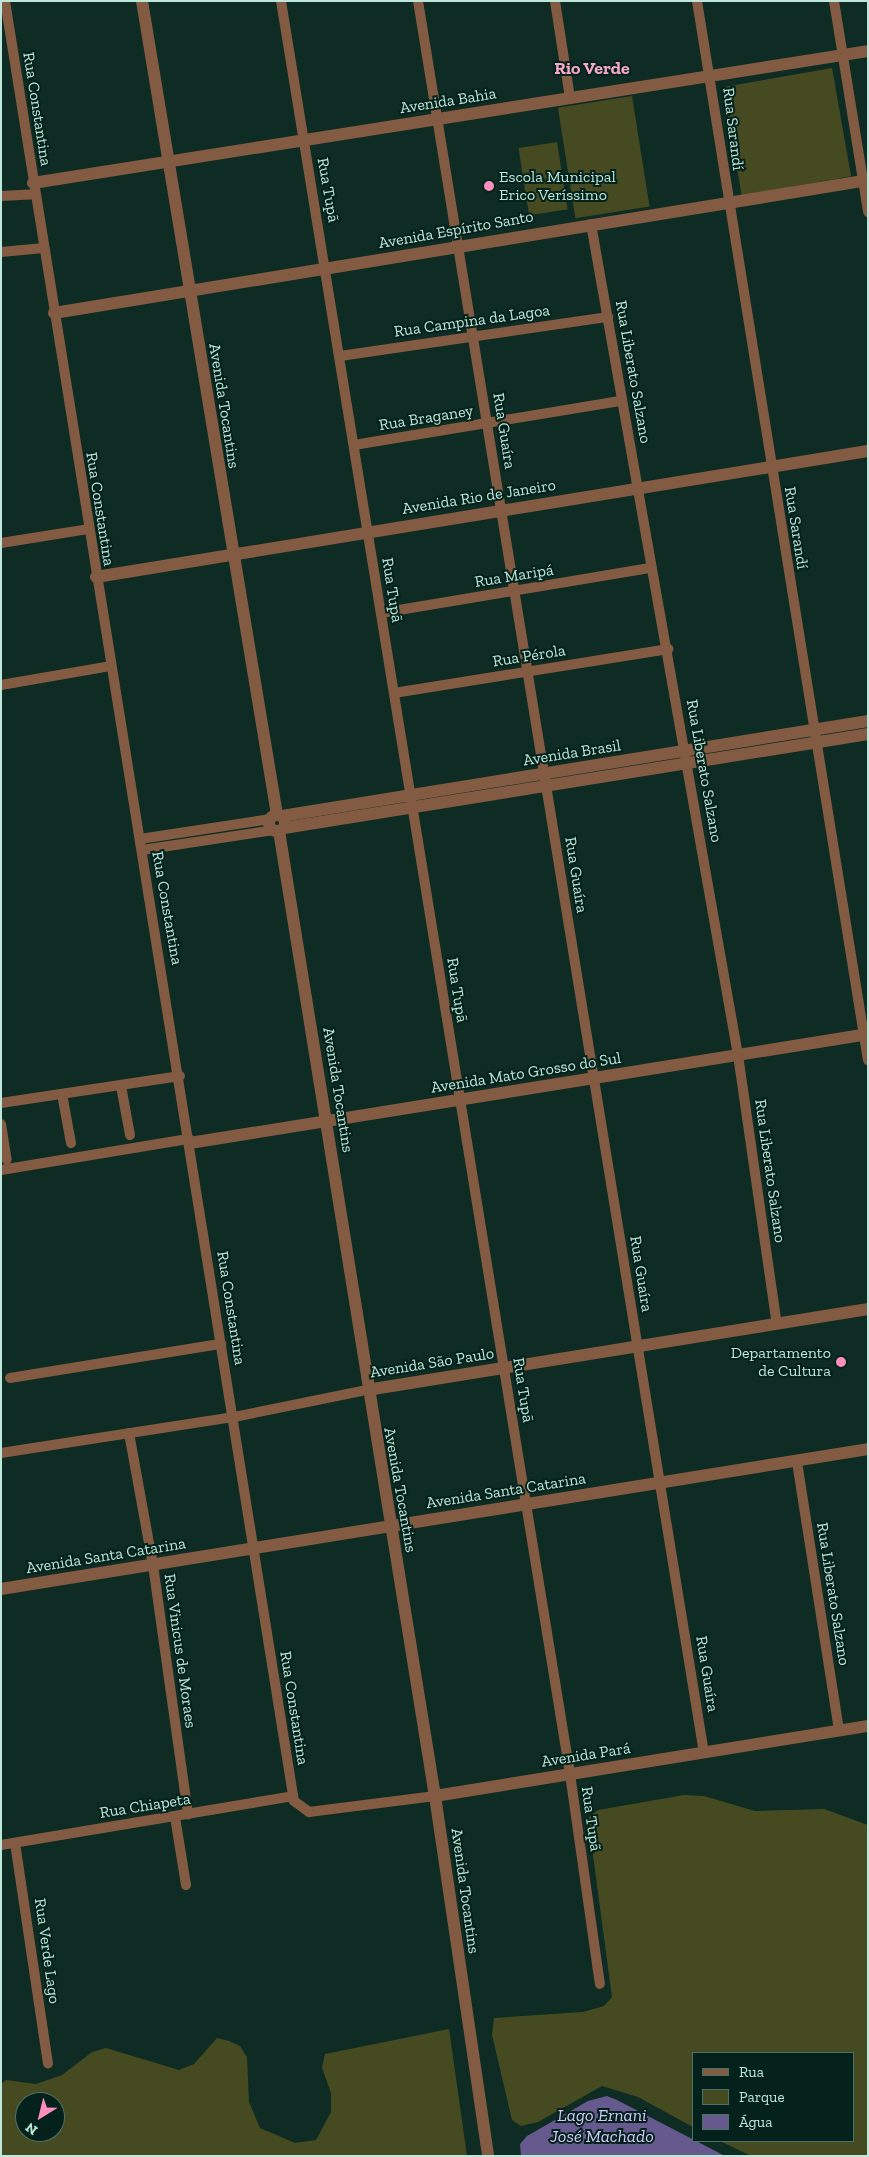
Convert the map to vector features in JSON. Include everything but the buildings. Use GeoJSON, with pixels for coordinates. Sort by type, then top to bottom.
{"type":"FeatureCollection","features":[{"type":"Feature","properties":{"kind":"street","name":"Rua Constantina"},"geometry":{"type":"LineString","coordinates":[[5,1],[88,529],[180,1076],[293,1796]]}},
{"type":"Feature","properties":{"kind":"street","name":"Avenida Tocantins"},"geometry":{"type":"LineString","coordinates":[[142,1],[231,553],[327,1123],[367,1390],[435,1796],[488,2156]]}},
{"type":"Feature","properties":{"kind":"street","name":"Rua Tupã"},"geometry":{"type":"LineString","coordinates":[[281,1],[570,1774],[600,1984]]}},
{"type":"Feature","properties":{"kind":"street","name":"Rua Guaíra"},"geometry":{"type":"LineString","coordinates":[[418,1],[704,1753]]}},
{"type":"Feature","properties":{"kind":"street"},"geometry":{"type":"LineString","coordinates":[[555,1],[570,98]]}},
{"type":"Feature","properties":{"kind":"street","name":"Rua Sarandí"},"geometry":{"type":"LineString","coordinates":[[697,1],[710,75],[727,201],[866,1034],[868,1060]]}},
{"type":"Feature","properties":{"kind":"street"},"geometry":{"type":"LineString","coordinates":[[834,1],[868,212]]}},
{"type":"Feature","properties":{"kind":"street","name":"Avenida Bahia"},"geometry":{"type":"LineString","coordinates":[[34,188],[169,162],[868,51]]}},
{"type":"Feature","properties":{"kind":"street","name":"Avenida Espírito Santo"},"geometry":{"type":"LineString","coordinates":[[54,313],[190,292],[727,201],[863,181]]}},
{"type":"Feature","properties":{"kind":"street"},"geometry":{"type":"LineString","coordinates":[[1,196],[34,188]]}},
{"type":"Feature","properties":{"kind":"street","name":"Rua Liberato Salzano"},"geometry":{"type":"LineString","coordinates":[[591,224],[621,401],[639,488],[651,568],[668,649],[738,1055],[777,1324]]}},
{"type":"Feature","properties":{"kind":"street"},"geometry":{"type":"LineString","coordinates":[[1,252],[44,248]]}},
{"type":"Feature","properties":{"kind":"street","name":"Rua Campina da Lagoa"},"geometry":{"type":"LineString","coordinates":[[340,356],[608,317]]}},
{"type":"Feature","properties":{"kind":"street","name":"Rua Braganey"},"geometry":{"type":"LineString","coordinates":[[354,445],[621,401]]}},
{"type":"Feature","properties":{"kind":"street","name":"Avenida Rio de Janeiro"},"geometry":{"type":"LineString","coordinates":[[96,576],[868,451]]}},
{"type":"Feature","properties":{"kind":"street"},"geometry":{"type":"LineString","coordinates":[[1,543],[88,529]]}},
{"type":"Feature","properties":{"kind":"street","name":"Rua Maripá"},"geometry":{"type":"LineString","coordinates":[[381,612],[651,568]]}},
{"type":"Feature","properties":{"kind":"street","name":"Rua Pérola"},"geometry":{"type":"LineString","coordinates":[[394,693],[668,649]]}},
{"type":"Feature","properties":{"kind":"street"},"geometry":{"type":"LineString","coordinates":[[1,685],[111,666]]}},
{"type":"Feature","properties":{"kind":"street","name":"Avenida Brasil"},"geometry":{"type":"LineString","coordinates":[[142,850],[277,823],[815,736],[868,721]]}},
{"type":"Feature","properties":{"kind":"street","name":"Avenida Brasil"},"geometry":{"type":"LineString","coordinates":[[815,736],[868,734]]}},
{"type":"Feature","properties":{"kind":"street","name":"Avenida Brasil"},"geometry":{"type":"LineString","coordinates":[[140,839],[277,823]]}},
{"type":"Feature","properties":{"kind":"street","name":"Avenida Mato Grosso do Sul"},"geometry":{"type":"LineString","coordinates":[[190,1141],[327,1123],[866,1034]]}},
{"type":"Feature","properties":{"kind":"street"},"geometry":{"type":"LineString","coordinates":[[1,1103],[180,1076]]}},
{"type":"Feature","properties":{"kind":"street"},"geometry":{"type":"LineString","coordinates":[[121,1086],[130,1135]]}},
{"type":"Feature","properties":{"kind":"street"},"geometry":{"type":"LineString","coordinates":[[62,1094],[70,1143]]}},
{"type":"Feature","properties":{"kind":"street"},"geometry":{"type":"LineString","coordinates":[[1,1124],[7,1160]]}},
{"type":"Feature","properties":{"kind":"street"},"geometry":{"type":"LineString","coordinates":[[1,1170],[190,1141]]}},
{"type":"Feature","properties":{"kind":"street","name":"Avenida São Paulo"},"geometry":{"type":"LineString","coordinates":[[1,1453],[234,1417],[367,1390],[868,1309]]}},
{"type":"Feature","properties":{"kind":"street"},"geometry":{"type":"LineString","coordinates":[[10,1378],[221,1344]]}},
{"type":"Feature","properties":{"kind":"street","name":"Rua Vinicus de Moraes"},"geometry":{"type":"LineString","coordinates":[[129,1433],[153,1564],[188,1815]]}},
{"type":"Feature","properties":{"kind":"street","name":"Avenida Santa Catarina"},"geometry":{"type":"LineString","coordinates":[[1,1589],[797,1462],[868,1449]]}},
{"type":"Feature","properties":{"kind":"street","name":"Rua Liberato Salzano"},"geometry":{"type":"LineString","coordinates":[[797,1462],[839,1731]]}},
{"type":"Feature","properties":{"kind":"street","name":"Avenida Pará"},"geometry":{"type":"LineString","coordinates":[[293,1796],[298,1808],[309,1812],[435,1796],[868,1726]]}},
{"type":"Feature","properties":{"kind":"street","name":"Rua Chiapeta"},"geometry":{"type":"LineString","coordinates":[[1,1846],[293,1796]]}},
{"type":"Feature","properties":{"kind":"street"},"geometry":{"type":"LineString","coordinates":[[175,1817],[186,1885]]}},
{"type":"Feature","properties":{"kind":"street","name":"Rua Verde Lago"},"geometry":{"type":"LineString","coordinates":[[15,1843],[48,2064]]}},
{"type":"Feature","properties":{"kind":"green space"},"geometry":{"type":"Polygon","coordinates":[[[832,68],[851,176],[742,196],[723,87],[832,68]]]}},
{"type":"Feature","properties":{"kind":"green space"},"geometry":{"type":"Polygon","coordinates":[[[632,96],[650,207],[575,218],[558,108],[632,96]]]}},
{"type":"Feature","properties":{"kind":"green space"},"geometry":{"type":"Polygon","coordinates":[[[557,142],[568,209],[529,215],[518,148],[557,142]]]}},
{"type":"Feature","properties":{"kind":"green space"},"geometry":{"type":"Polygon","coordinates":[[[684,1795],[704,1796],[755,1811],[824,1809],[868,1825],[868,2156],[751,2156],[722,2142],[854,2142],[854,2052],[692,2052],[692,2126],[638,2097],[602,2086],[538,2122],[521,2126],[512,2120],[492,2035],[494,2018],[583,2012],[604,2006],[612,1997],[588,1818],[598,1810],[684,1795]]]}},
{"type":"Feature","properties":{"kind":"green space"},"geometry":{"type":"Polygon","coordinates":[[[449,2029],[467,2156],[1,2156],[1,2084],[6,2080],[36,2084],[62,2075],[92,2052],[106,2048],[179,2070],[194,2064],[217,2038],[240,2046],[247,2057],[249,2102],[260,2128],[295,2143],[316,2140],[331,2112],[331,2093],[322,2068],[325,2054],[449,2029]]]}},
{"type":"Feature","properties":{"kind":"water","name":"Lago Ernani José Machado"},"geometry":{"type":"Polygon","coordinates":[[[607,2096],[617,2100],[692,2139],[692,2142],[698,2142],[725,2156],[521,2156],[520,2144],[527,2136],[588,2101],[607,2096]]]}},
{"type":"Feature","properties":{"kind":"place","name":"Escola Municipal Erico Veríssimo"},"geometry":{"type":"Point","coordinates":[489,186]}},
{"type":"Feature","properties":{"kind":"place","name":"Departamento de Cultura"},"geometry":{"type":"Point","coordinates":[841,1362]}},
{"type":"Feature","properties":{"kind":"district","name":"Rio Verde"},"geometry":{"type":"Point","coordinates":[592,68]}}]}
